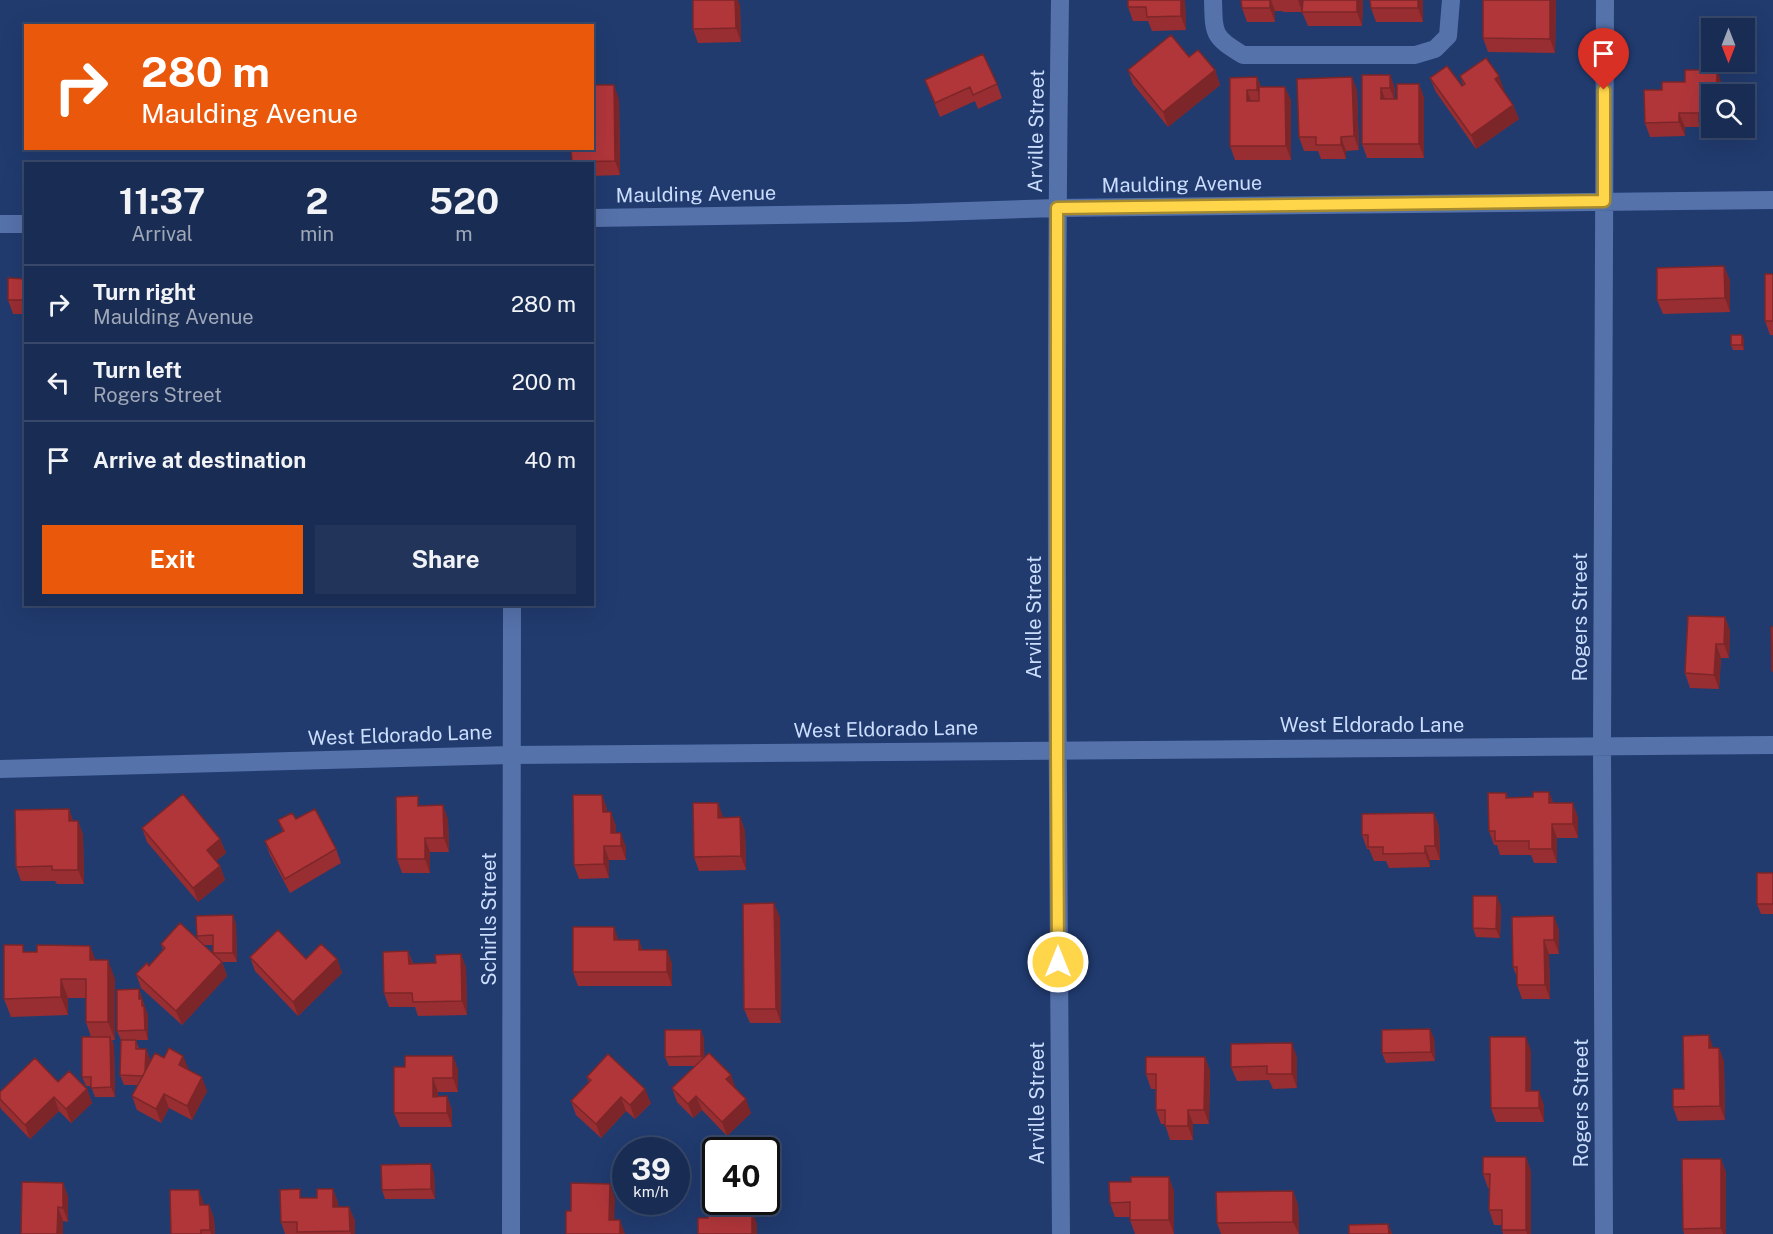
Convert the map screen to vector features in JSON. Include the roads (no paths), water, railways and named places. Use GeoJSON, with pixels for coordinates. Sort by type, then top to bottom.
{"type":"FeatureCollection","features":[{"type":"Feature","properties":{"kind":"street","name":"Arville Street"},"geometry":{"type":"LineString","coordinates":[[1060,0],[1057,208],[1060,1234]]}},
{"type":"Feature","properties":{"kind":"street"},"geometry":{"type":"LineString","coordinates":[[1214,0],[1214,27],[1221,41],[1243,55],[1415,55],[1435,49],[1448,36],[1451,0]]}},
{"type":"Feature","properties":{"kind":"street","name":"Rogers Street"},"geometry":{"type":"LineString","coordinates":[[1604,1234],[1602,746],[1605,0]]}},
{"type":"Feature","properties":{"kind":"street","name":"Maulding Avenue"},"geometry":{"type":"LineString","coordinates":[[594,218],[1057,208],[1773,200]]}},
{"type":"Feature","properties":{"kind":"street"},"geometry":{"type":"LineString","coordinates":[[0,224],[24,224]]}},
{"type":"Feature","properties":{"kind":"street","name":"Schirlls Street"},"geometry":{"type":"LineString","coordinates":[[511,1234],[512,606]]}},
{"type":"Feature","properties":{"kind":"street","name":"West Eldorado Lane"},"geometry":{"type":"LineString","coordinates":[[0,769],[512,755],[1773,745]]}}]}
